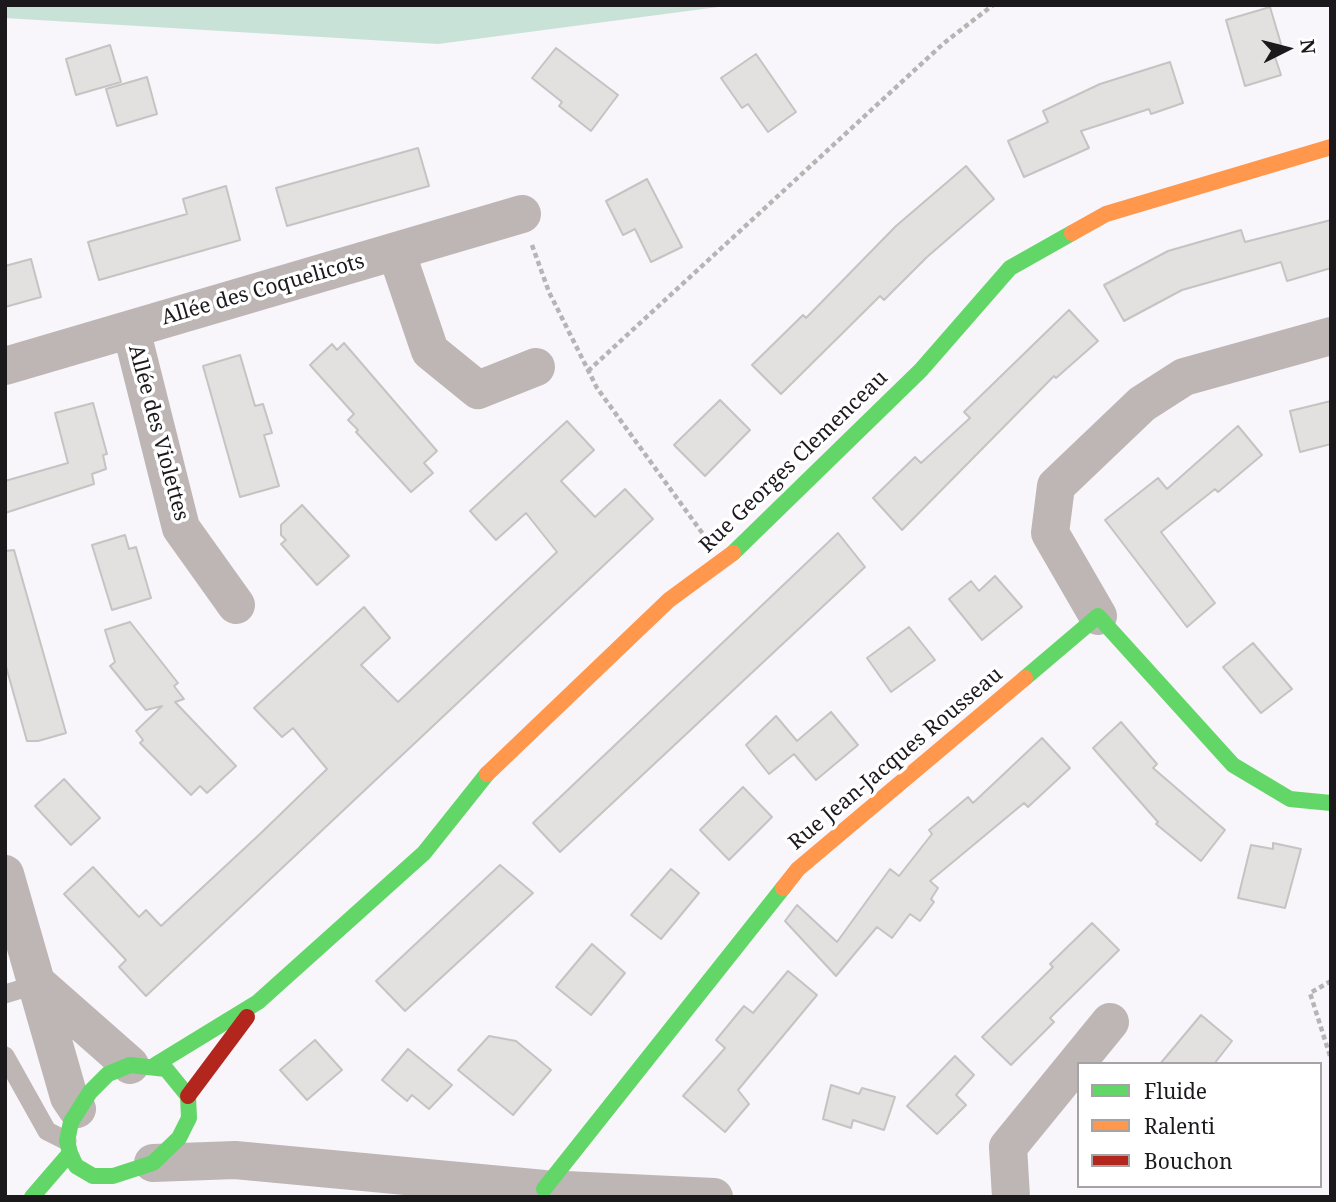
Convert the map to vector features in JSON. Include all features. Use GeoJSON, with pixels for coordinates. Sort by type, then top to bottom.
{"type":"FeatureCollection","features":[{"type":"Feature","properties":{"kind":"street","name":"Rue Georges Clemenceau"},"geometry":{"type":"LineString","coordinates":[[32,1197],[108,1074],[142,1065],[258,1002],[424,853],[477,783],[669,600],[725,561],[921,370],[1010,268],[1106,214],[1331,146]]}},
{"type":"Feature","properties":{"kind":"street","name":"Allée des Coquelicots"},"geometry":{"type":"LineString","coordinates":[[5,366],[522,214]]}},
{"type":"Feature","properties":{"kind":"street"},"geometry":{"type":"LineString","coordinates":[[396,251],[430,351],[478,390],[536,367]]}},
{"type":"Feature","properties":{"kind":"street","name":"Allée des Violettes"},"geometry":{"type":"LineString","coordinates":[[131,329],[181,528],[236,605]]}},
{"type":"Feature","properties":{"kind":"street"},"geometry":{"type":"LineString","coordinates":[[1331,336],[1184,377],[1142,404],[1056,486],[1050,533],[1098,616],[1233,765],[1290,799],[1331,803]]}},
{"type":"Feature","properties":{"kind":"street","name":"Rue Jean-Jacques Rousseau"},"geometry":{"type":"LineString","coordinates":[[544,1189],[799,869],[1098,616]]}},
{"type":"Feature","properties":{"kind":"street"},"geometry":{"type":"LineString","coordinates":[[5,874],[22,989],[69,1097],[72,1135]]}},
{"type":"Feature","properties":{"kind":"street"},"geometry":{"type":"LineString","coordinates":[[22,989],[142,1065],[166,1069],[189,1107],[234,1160]]}},
{"type":"Feature","properties":{"kind":"street","name":"Rue Georges Clemenceau"},"geometry":{"type":"LineString","coordinates":[[72,1135],[76,1166],[87,1180],[113,1176],[153,1163],[179,1138],[189,1107],[258,1002]]}},
{"type":"Feature","properties":{"kind":"street"},"geometry":{"type":"LineString","coordinates":[[1077,1062],[1110,1022]]}},
{"type":"Feature","properties":{"kind":"street"},"geometry":{"type":"LineString","coordinates":[[1011,1197],[1008,1147],[1077,1062]]}},
{"type":"Feature","properties":{"kind":"street"},"geometry":{"type":"LineString","coordinates":[[153,1163],[234,1160],[544,1189],[714,1197]]}},
{"type":"Feature","properties":{"kind":"lane"},"geometry":{"type":"LineString","coordinates":[[5,1056],[47,1132],[72,1135]]}},
{"type":"Feature","properties":{"kind":"path"},"geometry":{"type":"LineString","coordinates":[[589,371],[944,43],[993,5]]}},
{"type":"Feature","properties":{"kind":"path"},"geometry":{"type":"LineString","coordinates":[[522,214],[549,292],[597,388],[665,485],[725,561]]}},
{"type":"Feature","properties":{"kind":"path"},"geometry":{"type":"LineString","coordinates":[[1331,981],[1310,993],[1331,1059]]}},
{"type":"Feature","properties":{"kind":"green space"},"geometry":{"type":"Polygon","coordinates":[[[5,5],[733,5],[438,44],[5,18],[5,5]]]}},
{"type":"Feature","properties":{"kind":"building"},"geometry":{"type":"Polygon","coordinates":[[[1270,7],[1281,44],[1277,45],[1279,52],[1274,54],[1281,75],[1245,86],[1226,20],[1270,7]]]}},
{"type":"Feature","properties":{"kind":"building"},"geometry":{"type":"Polygon","coordinates":[[[110,45],[121,82],[76,95],[66,59],[110,45]]]}},
{"type":"Feature","properties":{"kind":"building"},"geometry":{"type":"Polygon","coordinates":[[[556,48],[618,95],[591,131],[559,106],[562,102],[532,78],[556,48]]]}},
{"type":"Feature","properties":{"kind":"building"},"geometry":{"type":"Polygon","coordinates":[[[756,54],[796,112],[768,132],[748,104],[742,108],[721,78],[756,54]]]}},
{"type":"Feature","properties":{"kind":"building"},"geometry":{"type":"Polygon","coordinates":[[[1170,62],[1183,103],[1151,114],[1149,109],[1081,131],[1089,148],[1024,177],[1008,141],[1048,122],[1043,111],[1100,84],[1170,62]]]}},
{"type":"Feature","properties":{"kind":"building"},"geometry":{"type":"Polygon","coordinates":[[[147,77],[157,114],[117,126],[106,89],[147,77]]]}},
{"type":"Feature","properties":{"kind":"building"},"geometry":{"type":"Polygon","coordinates":[[[418,148],[429,186],[287,226],[276,188],[418,148]]]}},
{"type":"Feature","properties":{"kind":"building"},"geometry":{"type":"Polygon","coordinates":[[[966,166],[994,199],[927,257],[884,300],[880,296],[781,394],[752,365],[803,315],[806,318],[896,226],[966,166]]]}},
{"type":"Feature","properties":{"kind":"building"},"geometry":{"type":"Polygon","coordinates":[[[647,179],[682,247],[651,262],[635,229],[623,235],[606,201],[647,179]]]}},
{"type":"Feature","properties":{"kind":"building"},"geometry":{"type":"Polygon","coordinates":[[[226,186],[240,240],[99,280],[88,242],[187,214],[183,199],[226,186]]]}},
{"type":"Feature","properties":{"kind":"building"},"geometry":{"type":"Polygon","coordinates":[[[1331,220],[1331,268],[1287,281],[1281,262],[1182,290],[1124,321],[1104,285],[1168,251],[1241,230],[1245,242],[1331,220]]]}},
{"type":"Feature","properties":{"kind":"building"},"geometry":{"type":"Polygon","coordinates":[[[31,259],[41,297],[5,307],[5,266],[31,259]]]}},
{"type":"Feature","properties":{"kind":"building"},"geometry":{"type":"Polygon","coordinates":[[[1069,310],[1098,341],[1056,378],[1054,376],[902,530],[873,498],[915,457],[921,463],[970,418],[964,412],[1069,310]]]}},
{"type":"Feature","properties":{"kind":"building"},"geometry":{"type":"Polygon","coordinates":[[[344,343],[437,451],[424,463],[433,473],[411,492],[356,432],[358,430],[348,420],[354,414],[310,365],[332,344],[337,350],[344,343]]]}},
{"type":"Feature","properties":{"kind":"building"},"geometry":{"type":"Polygon","coordinates":[[[240,355],[255,406],[263,404],[272,433],[264,435],[279,486],[240,497],[203,366],[240,355]]]}},
{"type":"Feature","properties":{"kind":"building"},"geometry":{"type":"Polygon","coordinates":[[[720,400],[750,430],[705,476],[674,445],[720,400]]]}},
{"type":"Feature","properties":{"kind":"building"},"geometry":{"type":"Polygon","coordinates":[[[1331,401],[1331,444],[1300,452],[1290,411],[1331,401]]]}},
{"type":"Feature","properties":{"kind":"building"},"geometry":{"type":"Polygon","coordinates":[[[93,403],[107,454],[103,455],[106,469],[92,474],[94,484],[5,513],[5,481],[68,463],[55,413],[93,403]]]}},
{"type":"Feature","properties":{"kind":"building"},"geometry":{"type":"Polygon","coordinates":[[[567,421],[594,450],[561,481],[595,517],[625,489],[653,519],[146,996],[119,967],[126,960],[64,894],[93,867],[139,917],[146,910],[161,926],[261,833],[327,769],[293,728],[282,737],[254,708],[364,607],[390,638],[361,665],[398,702],[557,552],[526,513],[496,540],[470,511],[567,421]]]}},
{"type":"Feature","properties":{"kind":"building"},"geometry":{"type":"Polygon","coordinates":[[[1238,426],[1262,455],[1218,492],[1215,489],[1161,532],[1215,603],[1187,627],[1105,520],[1158,478],[1167,489],[1238,426]]]}},
{"type":"Feature","properties":{"kind":"building"},"geometry":{"type":"Polygon","coordinates":[[[302,505],[349,556],[317,585],[281,544],[286,540],[281,535],[281,525],[302,505]]]}},
{"type":"Feature","properties":{"kind":"building"},"geometry":{"type":"Polygon","coordinates":[[[838,533],[865,567],[560,852],[533,823],[838,533]]]}},
{"type":"Feature","properties":{"kind":"building"},"geometry":{"type":"Polygon","coordinates":[[[125,535],[129,549],[136,547],[151,598],[112,610],[92,545],[125,535]]]}},
{"type":"Feature","properties":{"kind":"building"},"geometry":{"type":"Polygon","coordinates":[[[14,550],[66,733],[38,741],[27,741],[5,663],[5,551],[14,550]]]}},
{"type":"Feature","properties":{"kind":"building"},"geometry":{"type":"Polygon","coordinates":[[[995,576],[1022,607],[982,640],[949,599],[971,581],[979,591],[995,576]]]}},
{"type":"Feature","properties":{"kind":"building"},"geometry":{"type":"Polygon","coordinates":[[[130,622],[178,683],[174,686],[184,699],[175,702],[236,766],[207,793],[200,786],[191,795],[140,743],[143,740],[136,731],[162,706],[146,710],[110,666],[115,662],[105,630],[130,622]]]}},
{"type":"Feature","properties":{"kind":"building"},"geometry":{"type":"Polygon","coordinates":[[[909,627],[935,660],[891,692],[867,658],[909,627]]]}},
{"type":"Feature","properties":{"kind":"building"},"geometry":{"type":"Polygon","coordinates":[[[1253,643],[1292,689],[1261,713],[1223,667],[1253,643]]]}},
{"type":"Feature","properties":{"kind":"building"},"geometry":{"type":"Polygon","coordinates":[[[831,712],[858,745],[816,780],[794,754],[769,774],[746,745],[776,716],[797,741],[831,712]]]}},
{"type":"Feature","properties":{"kind":"building"},"geometry":{"type":"Polygon","coordinates":[[[1121,722],[1157,764],[1153,768],[1225,830],[1201,861],[1156,824],[1158,822],[1093,748],[1121,722]]]}},
{"type":"Feature","properties":{"kind":"building"},"geometry":{"type":"Polygon","coordinates":[[[1042,738],[1070,768],[1028,807],[1024,803],[930,881],[938,888],[931,899],[934,902],[920,921],[910,914],[892,938],[877,927],[836,976],[785,921],[797,905],[837,942],[890,869],[899,876],[932,834],[929,830],[968,797],[973,803],[1042,738]]]}},
{"type":"Feature","properties":{"kind":"building"},"geometry":{"type":"Polygon","coordinates":[[[64,779],[100,818],[71,845],[35,806],[64,779]]]}},
{"type":"Feature","properties":{"kind":"building"},"geometry":{"type":"Polygon","coordinates":[[[743,787],[772,817],[729,860],[700,830],[743,787]]]}},
{"type":"Feature","properties":{"kind":"building"},"geometry":{"type":"Polygon","coordinates":[[[1273,843],[1301,849],[1285,908],[1238,898],[1251,845],[1273,849],[1273,843]]]}},
{"type":"Feature","properties":{"kind":"building"},"geometry":{"type":"Polygon","coordinates":[[[500,865],[533,893],[405,1011],[376,981],[500,865]]]}},
{"type":"Feature","properties":{"kind":"building"},"geometry":{"type":"Polygon","coordinates":[[[671,869],[699,893],[661,939],[631,915],[671,869]]]}},
{"type":"Feature","properties":{"kind":"building"},"geometry":{"type":"Polygon","coordinates":[[[1092,923],[1119,950],[1050,1018],[1054,1022],[1011,1065],[982,1037],[1053,967],[1050,964],[1092,923]]]}},
{"type":"Feature","properties":{"kind":"building"},"geometry":{"type":"Polygon","coordinates":[[[592,944],[625,973],[591,1015],[556,987],[592,944]]]}},
{"type":"Feature","properties":{"kind":"building"},"geometry":{"type":"Polygon","coordinates":[[[788,971],[817,995],[738,1090],[749,1104],[725,1132],[683,1096],[725,1048],[716,1040],[744,1006],[753,1013],[788,971]]]}},
{"type":"Feature","properties":{"kind":"building"},"geometry":{"type":"Polygon","coordinates":[[[1201,1015],[1232,1041],[1216,1062],[1162,1062],[1201,1015]]]}},
{"type":"Feature","properties":{"kind":"building"},"geometry":{"type":"Polygon","coordinates":[[[489,1036],[516,1041],[551,1070],[513,1115],[458,1070],[489,1036]]]}},
{"type":"Feature","properties":{"kind":"building"},"geometry":{"type":"Polygon","coordinates":[[[315,1040],[342,1070],[307,1100],[280,1070],[315,1040]]]}},
{"type":"Feature","properties":{"kind":"building"},"geometry":{"type":"Polygon","coordinates":[[[408,1049],[452,1085],[429,1109],[412,1095],[407,1101],[382,1080],[408,1049]]]}},
{"type":"Feature","properties":{"kind":"building"},"geometry":{"type":"Polygon","coordinates":[[[955,1056],[974,1075],[956,1095],[966,1105],[937,1134],[907,1106],[955,1056]]]}},
{"type":"Feature","properties":{"kind":"building"},"geometry":{"type":"Polygon","coordinates":[[[831,1085],[859,1094],[862,1088],[895,1097],[884,1130],[853,1120],[851,1128],[823,1119],[831,1085]]]}},
{"type":"Feature","properties":{"kind":"traffic: fast"},"geometry":{"type":"LineString","coordinates":[[733,553],[921,370],[1010,268],[1072,233]]}},
{"type":"Feature","properties":{"kind":"traffic: fast"},"geometry":{"type":"LineString","coordinates":[[1025,678],[1098,616],[1233,765],[1290,799],[1331,803]]}},
{"type":"Feature","properties":{"kind":"traffic: fast"},"geometry":{"type":"LineString","coordinates":[[155,1065],[258,1002],[424,853],[487,774]]}},
{"type":"Feature","properties":{"kind":"traffic: fast"},"geometry":{"type":"LineString","coordinates":[[544,1189],[783,888]]}},
{"type":"Feature","properties":{"kind":"traffic: fast"},"geometry":{"type":"LineString","coordinates":[[130,1065],[166,1069],[188,1096],[189,1118],[179,1138],[153,1163],[113,1176],[93,1176],[76,1166],[70,1153],[67,1141],[71,1122],[90,1092],[108,1074],[130,1065]]}},
{"type":"Feature","properties":{"kind":"traffic: fast"},"geometry":{"type":"LineString","coordinates":[[32,1197],[70,1153]]}},
{"type":"Feature","properties":{"kind":"traffic: slow"},"geometry":{"type":"LineString","coordinates":[[1072,233],[1106,214],[1331,147]]}},
{"type":"Feature","properties":{"kind":"traffic: slow"},"geometry":{"type":"LineString","coordinates":[[487,774],[669,600],[733,553]]}},
{"type":"Feature","properties":{"kind":"traffic: slow"},"geometry":{"type":"LineString","coordinates":[[783,888],[798,869],[1025,678]]}},
{"type":"Feature","properties":{"kind":"traffic: jam"},"geometry":{"type":"LineString","coordinates":[[188,1096],[247,1017]]}}]}
